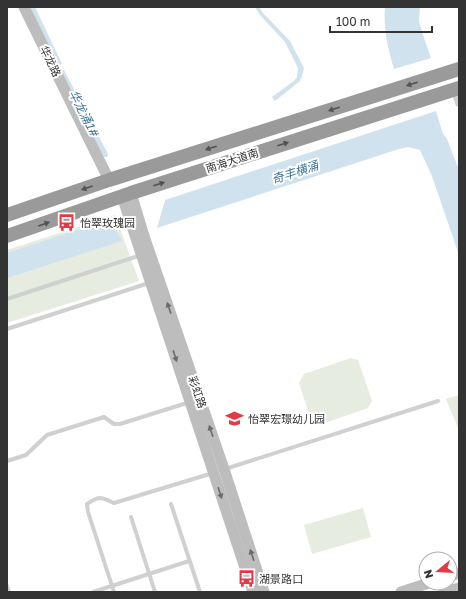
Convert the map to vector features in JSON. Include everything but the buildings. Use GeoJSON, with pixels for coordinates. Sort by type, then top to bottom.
{"type":"FeatureCollection","features":[{"type":"Feature","properties":{"kind":"highway","name":"南海大道南"},"geometry":{"type":"LineString","coordinates":[[7,215],[109,180],[454,70]]}},
{"type":"Feature","properties":{"kind":"highway","name":"南海大道南"},"geometry":{"type":"LineString","coordinates":[[7,236],[126,194],[377,114],[458,93]]}},
{"type":"Feature","properties":{"kind":"street","name":"华龙路"},"geometry":{"type":"LineString","coordinates":[[24,7],[109,180]]}},
{"type":"Feature","properties":{"kind":"street","name":"彩虹路"},"geometry":{"type":"LineString","coordinates":[[126,194],[219,471],[264,592]]}},
{"type":"Feature","properties":{"kind":"street","name":"彩虹路"},"geometry":{"type":"LineString","coordinates":[[140,238],[141,255],[190,402],[219,471],[253,592]]}},
{"type":"Feature","properties":{"kind":"street"},"geometry":{"type":"LineString","coordinates":[[401,592],[418,587]]}},
{"type":"Feature","properties":{"kind":"street"},"geometry":{"type":"LineString","coordinates":[[444,592],[459,588]]}},
{"type":"Feature","properties":{"kind":"lane"},"geometry":{"type":"LineString","coordinates":[[7,299],[141,255]]}},
{"type":"Feature","properties":{"kind":"lane"},"geometry":{"type":"LineString","coordinates":[[7,329],[151,283]]}},
{"type":"Feature","properties":{"kind":"lane"},"geometry":{"type":"LineString","coordinates":[[114,592],[88,512],[87,504],[95,498],[103,497],[114,503],[438,401]]}},
{"type":"Feature","properties":{"kind":"lane"},"geometry":{"type":"LineString","coordinates":[[7,461],[26,455],[47,434],[104,417],[114,424],[120,424],[190,402]]}},
{"type":"Feature","properties":{"kind":"lane"},"geometry":{"type":"LineString","coordinates":[[171,504],[200,592]]}},
{"type":"Feature","properties":{"kind":"lane"},"geometry":{"type":"LineString","coordinates":[[130,516],[155,592]]}},
{"type":"Feature","properties":{"kind":"lane"},"geometry":{"type":"LineString","coordinates":[[93,592],[189,561]]}},
{"type":"Feature","properties":{"kind":"lane"},"geometry":{"type":"LineString","coordinates":[[7,586],[10,592]]}},
{"type":"Feature","properties":{"kind":"shaded area"},"geometry":{"type":"Polygon","coordinates":[[[115,215],[139,281],[7,323],[7,250],[115,215]]]}},
{"type":"Feature","properties":{"kind":"shaded area"},"geometry":{"type":"Polygon","coordinates":[[[351,358],[358,360],[372,401],[368,408],[319,425],[311,420],[299,383],[304,374],[351,358]]]}},
{"type":"Feature","properties":{"kind":"shaded area"},"geometry":{"type":"Polygon","coordinates":[[[459,395],[459,431],[446,399],[459,395]]]}},
{"type":"Feature","properties":{"kind":"shaded area"},"geometry":{"type":"Polygon","coordinates":[[[363,508],[371,537],[312,554],[304,525],[363,508]]]}},
{"type":"Feature","properties":{"kind":"water"},"geometry":{"type":"Polygon","coordinates":[[[29,7],[35,7],[62,64],[58,66],[29,7]]]}},
{"type":"Feature","properties":{"kind":"water"},"geometry":{"type":"Polygon","coordinates":[[[255,7],[259,7],[290,41],[304,68],[300,81],[275,101],[272,97],[294,81],[297,77],[298,68],[285,42],[260,15],[255,7]]]}},
{"type":"Feature","properties":{"kind":"water"},"geometry":{"type":"Polygon","coordinates":[[[385,7],[420,7],[419,21],[431,58],[394,69],[386,38],[385,7]]]}},
{"type":"Feature","properties":{"kind":"water","name":"华龙涌1#"},"geometry":{"type":"Polygon","coordinates":[[[62,70],[64,70],[108,154],[107,157],[104,157],[61,73],[62,70]]]}},
{"type":"Feature","properties":{"kind":"water","name":"奇丰横涌"},"geometry":{"type":"Polygon","coordinates":[[[436,111],[443,134],[447,139],[459,170],[459,255],[432,176],[420,150],[408,147],[157,228],[165,200],[436,111]]]}},
{"type":"Feature","properties":{"kind":"water"},"geometry":{"type":"Polygon","coordinates":[[[105,221],[114,226],[122,241],[7,278],[7,253],[105,221]]]}},
{"type":"Feature","properties":{"kind":"place","name":"怡翠玫瑰园"},"geometry":{"type":"Point","coordinates":[67,222]}},
{"type":"Feature","properties":{"kind":"place","name":"怡翠宏璟幼儿园"},"geometry":{"type":"Point","coordinates":[235,418]}},
{"type":"Feature","properties":{"kind":"place","name":"湖景路口"},"geometry":{"type":"Point","coordinates":[246,578]}}]}
